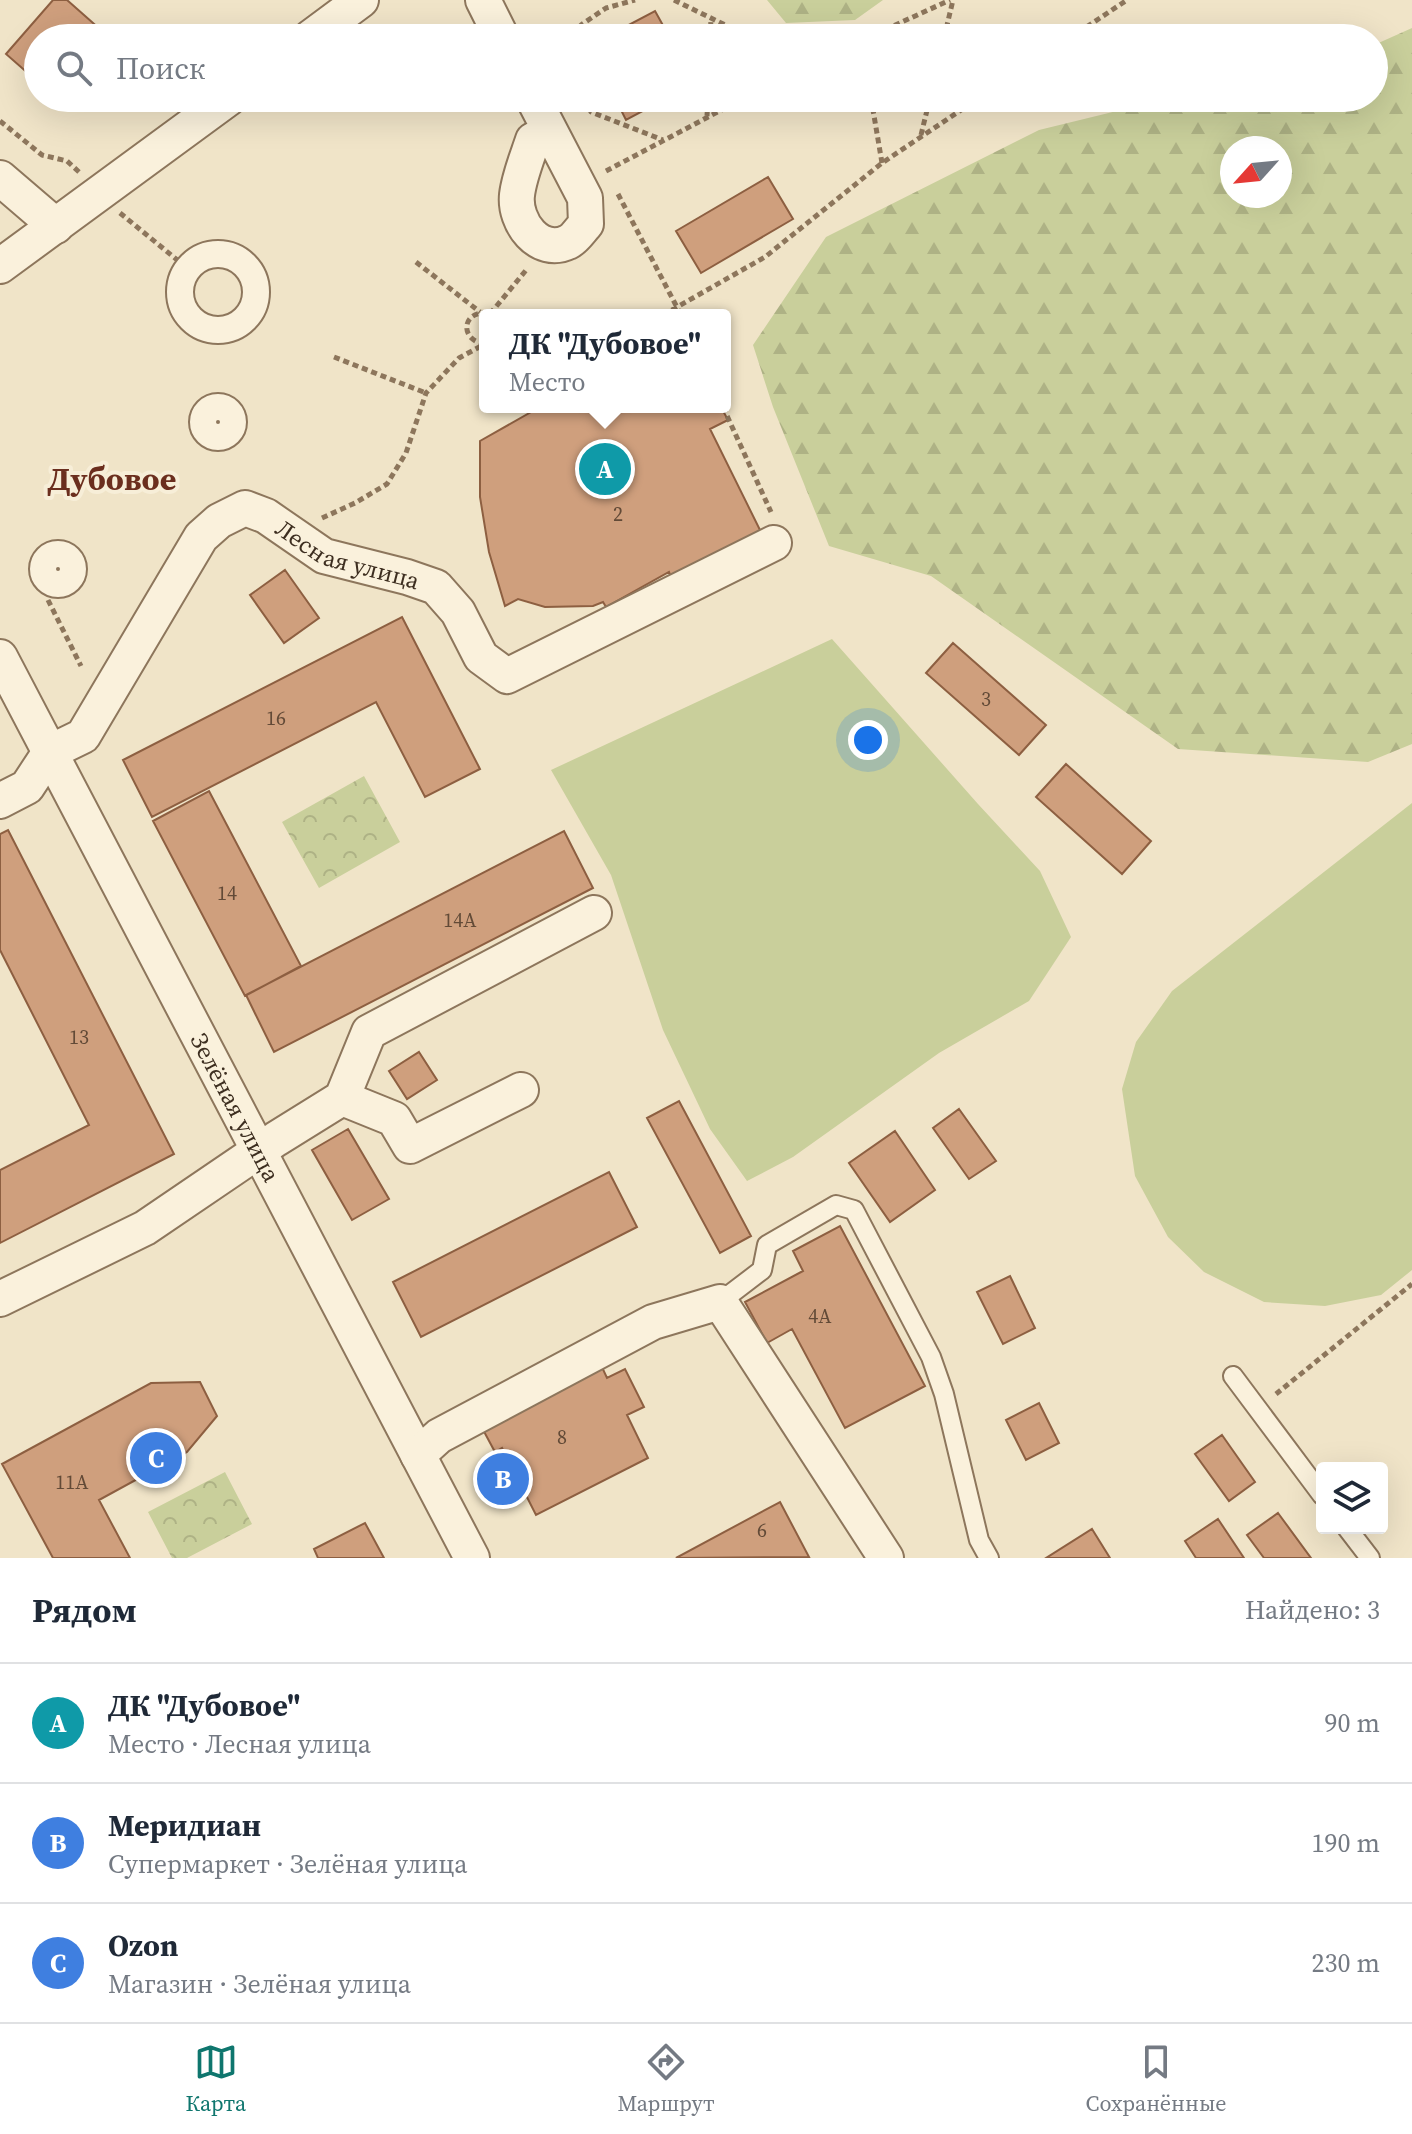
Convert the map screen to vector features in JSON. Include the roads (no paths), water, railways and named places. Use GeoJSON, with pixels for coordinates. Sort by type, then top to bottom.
{"type":"FeatureCollection","features":[{"type":"Feature","properties":{"kind":"street"},"geometry":{"type":"LineString","coordinates":[[329,24],[361,0]]}},
{"type":"Feature","properties":{"kind":"street"},"geometry":{"type":"LineString","coordinates":[[483,0],[495,24]]}},
{"type":"Feature","properties":{"kind":"street"},"geometry":{"type":"LineString","coordinates":[[0,266],[210,112]]}},
{"type":"Feature","properties":{"kind":"street"},"geometry":{"type":"LineString","coordinates":[[540,112],[550,131]]}},
{"type":"Feature","properties":{"kind":"street"},"geometry":{"type":"LineString","coordinates":[[0,178],[56,226]]}},
{"type":"Feature","properties":{"kind":"street","name":"Лесная улица"},"geometry":{"type":"LineString","coordinates":[[0,801],[27,787],[50,752],[83,736],[201,537],[219,521],[245,508],[266,516],[324,556],[436,587],[458,612],[481,657],[507,676],[774,543]]}},
{"type":"Feature","properties":{"kind":"street","name":"Зелёная улица"},"geometry":{"type":"LineString","coordinates":[[0,657],[472,1558]]}},
{"type":"Feature","properties":{"kind":"street"},"geometry":{"type":"LineString","coordinates":[[0,1299],[145,1228],[342,1098],[369,1032],[594,913]]}},
{"type":"Feature","properties":{"kind":"street"},"geometry":{"type":"LineString","coordinates":[[342,1098],[394,1119],[410,1146],[521,1090]]}},
{"type":"Feature","properties":{"kind":"street"},"geometry":{"type":"LineString","coordinates":[[418,1455],[439,1436],[653,1322],[720,1302],[886,1558]]}},
{"type":"Feature","properties":{"kind":"lane"},"geometry":{"type":"LineString","coordinates":[[720,1302],[762,1270],[767,1245],[836,1205],[854,1210],[931,1357],[944,1394],[979,1540],[989,1558]]}},
{"type":"Feature","properties":{"kind":"lane"},"geometry":{"type":"LineString","coordinates":[[1233,1376],[1316,1487]]}},
{"type":"Feature","properties":{"kind":"lane"},"geometry":{"type":"LineString","coordinates":[[1352,1534],[1370,1558]]}},
{"type":"Feature","properties":{"kind":"place","name":"ДК \"Дубовое\""},"geometry":{"type":"Point","coordinates":[605,469]}},
{"type":"Feature","properties":{"kind":"place","name":"Ozon"},"geometry":{"type":"Point","coordinates":[156,1458]}},
{"type":"Feature","properties":{"kind":"place","name":"Меридиан"},"geometry":{"type":"Point","coordinates":[503,1479]}},
{"type":"Feature","properties":{"kind":"district","name":"Дубовое"},"geometry":{"type":"Point","coordinates":[112,479]}}]}
